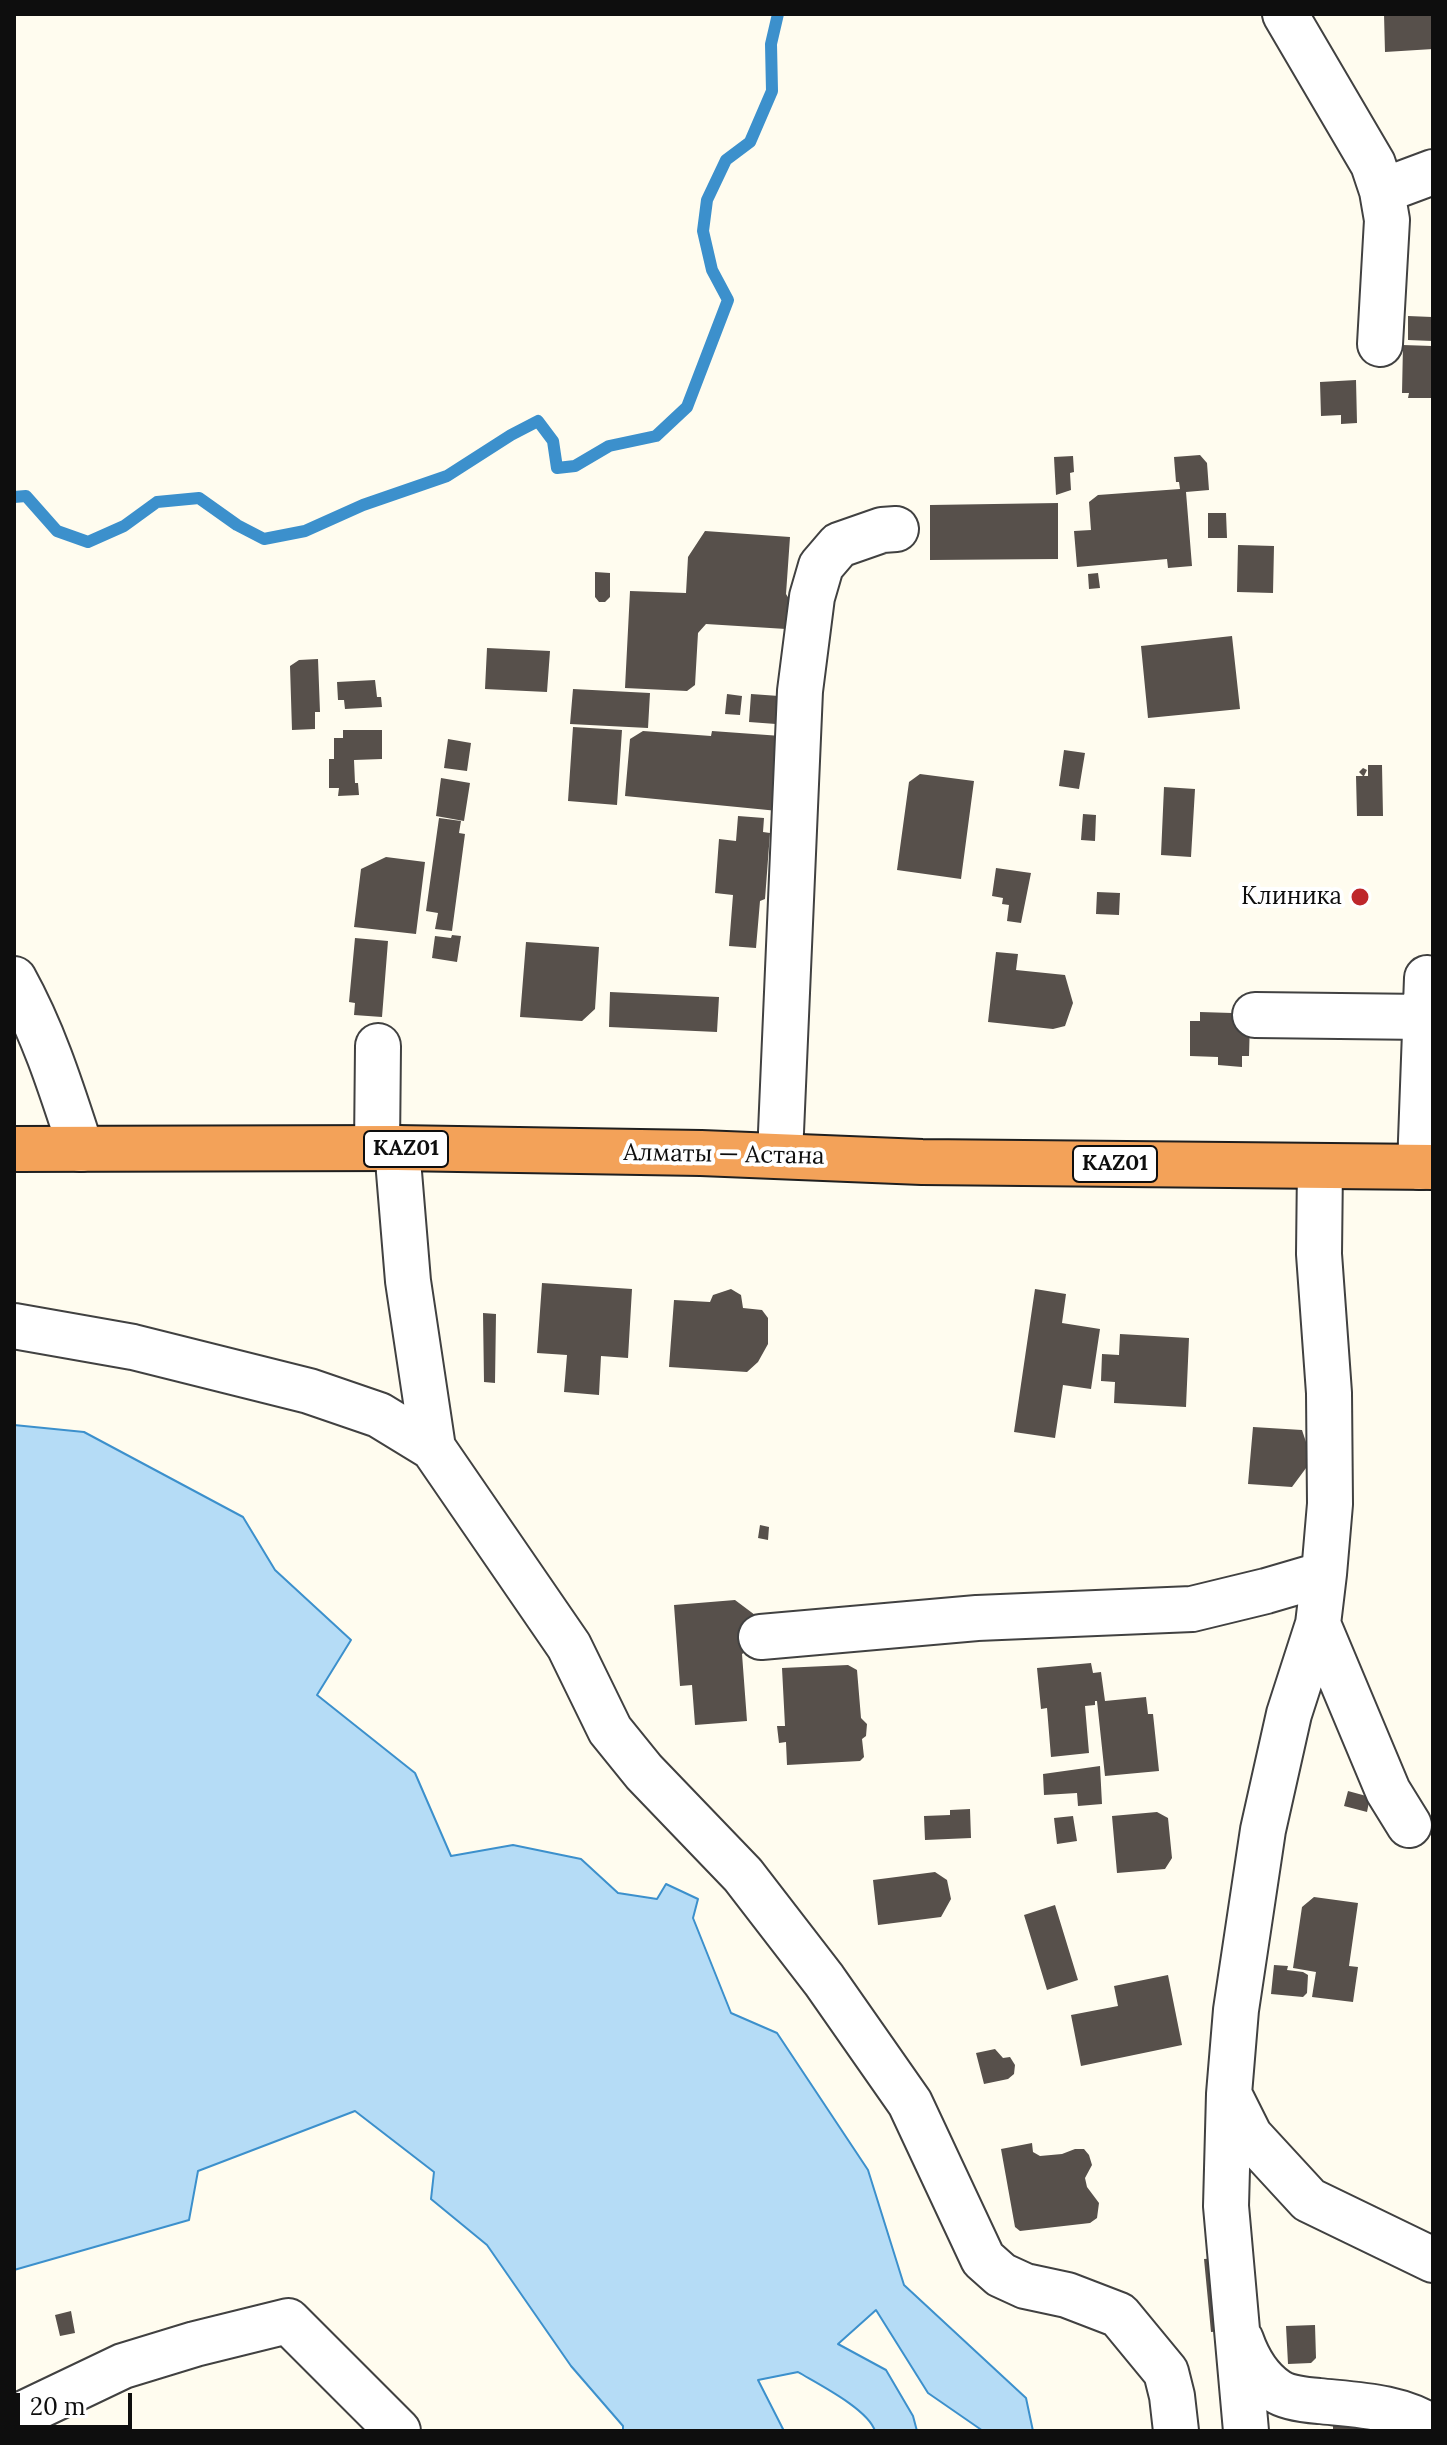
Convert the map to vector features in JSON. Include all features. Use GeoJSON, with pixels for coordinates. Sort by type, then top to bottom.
{"type":"FeatureCollection","features":[{"type":"Feature","properties":{"kind":"highway","name":"Алматы — Астана"},"geometry":{"type":"LineString","coordinates":[[14,1149],[387,1148],[780,1155],[922,1162],[1427,1167]]}},
{"type":"Feature","properties":{"kind":"street"},"geometry":{"type":"LineString","coordinates":[[1285,14],[1373,164],[1382,191],[1387,220],[1380,344]]}},
{"type":"Feature","properties":{"kind":"street"},"geometry":{"type":"LineString","coordinates":[[1382,191],[1433,172]]}},
{"type":"Feature","properties":{"kind":"street"},"geometry":{"type":"LineString","coordinates":[[780,1155],[800,691],[812,597],[821,566],[839,545],[896,529]]}},
{"type":"Feature","properties":{"kind":"street"},"geometry":{"type":"LineString","coordinates":[[14,979],[28,1004],[56,1074],[81,1149]]}},
{"type":"Feature","properties":{"kind":"street"},"geometry":{"type":"LineString","coordinates":[[1255,1015],[1426,997],[1427,1167]]}},
{"type":"Feature","properties":{"kind":"street"},"geometry":{"type":"LineString","coordinates":[[378,1046],[387,1148],[433,1448]]}},
{"type":"Feature","properties":{"kind":"street"},"geometry":{"type":"LineString","coordinates":[[1246,2431],[1226,2206],[1229,2094],[1236,2010],[1263,1830],[1289,1714],[1318,1624],[1324,1574],[1330,1504],[1329,1393],[1319,1254],[1320,1166]]}},
{"type":"Feature","properties":{"kind":"street"},"geometry":{"type":"LineString","coordinates":[[14,1326],[133,1347],[309,1391],[379,1415],[433,1448],[569,1646],[610,1730],[644,1772],[743,1875],[824,1980],[910,2103],[983,2259],[1001,2275],[1025,2286],[1067,2295],[1119,2315],[1166,2372],[1176,2431]]}},
{"type":"Feature","properties":{"kind":"street"},"geometry":{"type":"LineString","coordinates":[[761,1637],[977,1618],[1192,1609],[1324,1574]]}},
{"type":"Feature","properties":{"kind":"street"},"geometry":{"type":"LineString","coordinates":[[1318,1624],[1388,1791],[1409,1825]]}},
{"type":"Feature","properties":{"kind":"street"},"geometry":{"type":"LineString","coordinates":[[1229,2094],[1250,2136],[1309,2200],[1433,2260]]}},
{"type":"Feature","properties":{"kind":"street"},"geometry":{"type":"LineString","coordinates":[[14,2418],[123,2366],[288,2321],[398,2431]]}},
{"type":"Feature","properties":{"kind":"street"},"geometry":{"type":"LineString","coordinates":[[1238,2331],[1246,2355],[1278,2393],[1394,2411],[1420,2419],[1433,2428]]}},
{"type":"Feature","properties":{"kind":"water"},"geometry":{"type":"Polygon","coordinates":[[[14,1425],[84,1432],[243,1517],[275,1570],[351,1640],[317,1695],[415,1773],[451,1856],[513,1845],[581,1859],[618,1893],[657,1899],[666,1884],[698,1899],[693,1918],[731,2013],[777,2033],[868,2170],[904,2285],[1026,2398],[1033,2431],[983,2431],[928,2393],[876,2310],[838,2344],[886,2370],[913,2416],[917,2431],[875,2431],[853,2406],[798,2372],[758,2380],[784,2431],[623,2431],[623,2426],[571,2366],[487,2245],[431,2199],[434,2172],[355,2111],[198,2171],[189,2220],[14,2270],[14,1425]]]}},
{"type":"Feature","properties":{"kind":"building"},"geometry":{"type":"Polygon","coordinates":[[[1384,14],[1432,14],[1433,49],[1385,52],[1384,14]]]}},
{"type":"Feature","properties":{"kind":"building"},"geometry":{"type":"Polygon","coordinates":[[[1408,316],[1432,317],[1433,341],[1408,340],[1408,316]]]}},
{"type":"Feature","properties":{"kind":"building"},"geometry":{"type":"Polygon","coordinates":[[[1403,345],[1432,346],[1431,398],[1408,398],[1409,393],[1402,393],[1403,345]]]}},
{"type":"Feature","properties":{"kind":"building"},"geometry":{"type":"Polygon","coordinates":[[[1356,380],[1357,423],[1341,424],[1341,415],[1321,416],[1320,382],[1356,380]]]}},
{"type":"Feature","properties":{"kind":"building"},"geometry":{"type":"Polygon","coordinates":[[[1200,455],[1207,463],[1209,490],[1186,492],[1192,566],[1168,568],[1167,559],[1077,567],[1074,531],[1091,530],[1089,502],[1098,495],[1180,489],[1179,482],[1176,482],[1174,457],[1200,455]]]}},
{"type":"Feature","properties":{"kind":"building"},"geometry":{"type":"Polygon","coordinates":[[[1073,456],[1071,490],[1056,495],[1054,457],[1073,456]]]}},
{"type":"Feature","properties":{"kind":"building"},"geometry":{"type":"Polygon","coordinates":[[[1058,503],[1058,559],[930,560],[930,505],[1058,503]]]}},
{"type":"Feature","properties":{"kind":"building"},"geometry":{"type":"Polygon","coordinates":[[[1208,513],[1226,513],[1227,538],[1208,538],[1208,513]]]}},
{"type":"Feature","properties":{"kind":"building"},"geometry":{"type":"Polygon","coordinates":[[[705,531],[790,537],[786,594],[796,610],[786,629],[706,624],[698,633],[695,685],[687,691],[625,688],[630,591],[686,593],[688,557],[705,531]]]}},
{"type":"Feature","properties":{"kind":"building"},"geometry":{"type":"Polygon","coordinates":[[[1238,545],[1274,546],[1273,593],[1237,592],[1238,545]]]}},
{"type":"Feature","properties":{"kind":"building"},"geometry":{"type":"Polygon","coordinates":[[[595,572],[610,573],[610,597],[605,602],[599,602],[595,597],[595,572]]]}},
{"type":"Feature","properties":{"kind":"building"},"geometry":{"type":"Polygon","coordinates":[[[1098,573],[1100,588],[1089,589],[1088,574],[1098,573]]]}},
{"type":"Feature","properties":{"kind":"building"},"geometry":{"type":"Polygon","coordinates":[[[1232,636],[1240,709],[1148,718],[1141,646],[1232,636]]]}},
{"type":"Feature","properties":{"kind":"building"},"geometry":{"type":"Polygon","coordinates":[[[487,648],[550,651],[547,692],[485,689],[487,648]]]}},
{"type":"Feature","properties":{"kind":"building"},"geometry":{"type":"Polygon","coordinates":[[[318,659],[320,712],[315,712],[315,729],[292,730],[290,666],[299,660],[318,659]]]}},
{"type":"Feature","properties":{"kind":"building"},"geometry":{"type":"Polygon","coordinates":[[[375,680],[382,707],[345,709],[344,700],[338,700],[337,682],[375,680]]]}},
{"type":"Feature","properties":{"kind":"building"},"geometry":{"type":"Polygon","coordinates":[[[573,689],[650,693],[648,728],[570,724],[573,689]]]}},
{"type":"Feature","properties":{"kind":"building"},"geometry":{"type":"Polygon","coordinates":[[[727,694],[742,696],[740,715],[725,714],[727,694]]]}},
{"type":"Feature","properties":{"kind":"building"},"geometry":{"type":"Polygon","coordinates":[[[751,694],[779,696],[776,724],[749,722],[751,694]]]}},
{"type":"Feature","properties":{"kind":"building"},"geometry":{"type":"Polygon","coordinates":[[[573,727],[622,730],[617,805],[568,801],[573,727]]]}},
{"type":"Feature","properties":{"kind":"building"},"geometry":{"type":"Polygon","coordinates":[[[343,730],[382,730],[382,759],[354,760],[359,795],[338,796],[339,788],[329,788],[329,759],[334,759],[334,738],[343,738],[343,730]]]}},
{"type":"Feature","properties":{"kind":"building"},"geometry":{"type":"Polygon","coordinates":[[[643,731],[711,736],[712,731],[781,736],[778,811],[625,796],[630,739],[643,731]]]}},
{"type":"Feature","properties":{"kind":"building"},"geometry":{"type":"Polygon","coordinates":[[[448,739],[471,743],[467,771],[444,768],[448,739]]]}},
{"type":"Feature","properties":{"kind":"building"},"geometry":{"type":"Polygon","coordinates":[[[1064,750],[1085,753],[1079,789],[1059,786],[1064,750]]]}},
{"type":"Feature","properties":{"kind":"building"},"geometry":{"type":"Polygon","coordinates":[[[1368,765],[1382,765],[1383,816],[1357,816],[1356,776],[1363,776],[1359,772],[1363,768],[1367,770],[1364,776],[1368,776],[1368,765]]]}},
{"type":"Feature","properties":{"kind":"building"},"geometry":{"type":"Polygon","coordinates":[[[920,774],[974,781],[961,879],[897,870],[909,782],[920,774]]]}},
{"type":"Feature","properties":{"kind":"building"},"geometry":{"type":"Polygon","coordinates":[[[441,778],[470,783],[464,821],[436,816],[441,778]]]}},
{"type":"Feature","properties":{"kind":"building"},"geometry":{"type":"Polygon","coordinates":[[[1164,787],[1195,789],[1191,857],[1161,855],[1164,787]]]}},
{"type":"Feature","properties":{"kind":"building"},"geometry":{"type":"Polygon","coordinates":[[[1083,814],[1096,815],[1095,841],[1081,840],[1083,814]]]}},
{"type":"Feature","properties":{"kind":"building"},"geometry":{"type":"Polygon","coordinates":[[[738,816],[764,818],[763,832],[770,833],[765,899],[760,901],[756,948],[729,946],[733,895],[715,893],[719,839],[736,841],[738,816]]]}},
{"type":"Feature","properties":{"kind":"building"},"geometry":{"type":"Polygon","coordinates":[[[439,818],[461,821],[459,833],[465,834],[452,931],[435,929],[438,913],[426,911],[439,818]]]}},
{"type":"Feature","properties":{"kind":"building"},"geometry":{"type":"Polygon","coordinates":[[[386,857],[425,862],[416,934],[354,927],[361,869],[386,857]]]}},
{"type":"Feature","properties":{"kind":"building"},"geometry":{"type":"Polygon","coordinates":[[[996,868],[1031,873],[1021,923],[1007,921],[1009,905],[1002,904],[1003,898],[992,896],[996,868]]]}},
{"type":"Feature","properties":{"kind":"building"},"geometry":{"type":"Polygon","coordinates":[[[1097,892],[1120,893],[1119,915],[1096,914],[1097,892]]]}},
{"type":"Feature","properties":{"kind":"building"},"geometry":{"type":"Polygon","coordinates":[[[452,935],[461,936],[457,962],[432,958],[435,936],[451,938],[452,935]]]}},
{"type":"Feature","properties":{"kind":"building"},"geometry":{"type":"Polygon","coordinates":[[[355,938],[388,941],[382,1017],[354,1015],[355,1003],[349,1002],[355,938]]]}},
{"type":"Feature","properties":{"kind":"building"},"geometry":{"type":"Polygon","coordinates":[[[526,942],[599,947],[595,1009],[582,1021],[520,1017],[526,942]]]}},
{"type":"Feature","properties":{"kind":"building"},"geometry":{"type":"Polygon","coordinates":[[[996,952],[1018,954],[1016,970],[1065,975],[1073,1003],[1065,1026],[1053,1029],[988,1022],[996,952]]]}},
{"type":"Feature","properties":{"kind":"building"},"geometry":{"type":"Polygon","coordinates":[[[610,992],[719,997],[717,1032],[609,1027],[610,992]]]}},
{"type":"Feature","properties":{"kind":"building"},"geometry":{"type":"Polygon","coordinates":[[[1200,1012],[1232,1013],[1232,1019],[1250,1020],[1249,1056],[1242,1056],[1242,1067],[1218,1065],[1218,1057],[1190,1056],[1190,1021],[1200,1021],[1200,1012]]]}},
{"type":"Feature","properties":{"kind":"building"},"geometry":{"type":"Polygon","coordinates":[[[542,1283],[632,1289],[628,1358],[601,1356],[599,1395],[564,1392],[567,1355],[537,1353],[542,1283]]]}},
{"type":"Feature","properties":{"kind":"building"},"geometry":{"type":"Polygon","coordinates":[[[731,1289],[741,1295],[743,1308],[762,1310],[768,1318],[768,1344],[758,1362],[747,1372],[669,1367],[674,1300],[710,1302],[713,1295],[731,1289]]]}},
{"type":"Feature","properties":{"kind":"building"},"geometry":{"type":"Polygon","coordinates":[[[1035,1289],[1066,1294],[1062,1323],[1100,1329],[1091,1389],[1063,1385],[1055,1438],[1014,1432],[1035,1289]]]}},
{"type":"Feature","properties":{"kind":"building"},"geometry":{"type":"Polygon","coordinates":[[[483,1313],[496,1314],[495,1383],[484,1382],[483,1313]]]}},
{"type":"Feature","properties":{"kind":"building"},"geometry":{"type":"Polygon","coordinates":[[[1120,1334],[1189,1338],[1186,1407],[1114,1403],[1115,1382],[1101,1381],[1102,1354],[1119,1355],[1120,1334]]]}},
{"type":"Feature","properties":{"kind":"building"},"geometry":{"type":"Polygon","coordinates":[[[1253,1427],[1302,1430],[1312,1460],[1292,1487],[1248,1484],[1253,1427]]]}},
{"type":"Feature","properties":{"kind":"building"},"geometry":{"type":"Polygon","coordinates":[[[760,1525],[769,1527],[768,1540],[758,1538],[760,1525]]]}},
{"type":"Feature","properties":{"kind":"building"},"geometry":{"type":"Polygon","coordinates":[[[735,1600],[759,1618],[749,1650],[742,1654],[747,1721],[695,1725],[692,1685],[680,1686],[674,1605],[735,1600]]]}},
{"type":"Feature","properties":{"kind":"building"},"geometry":{"type":"Polygon","coordinates":[[[1091,1663],[1093,1673],[1101,1672],[1105,1701],[1146,1697],[1148,1714],[1153,1714],[1159,1771],[1105,1776],[1097,1701],[1095,1705],[1085,1706],[1089,1753],[1051,1757],[1047,1708],[1041,1709],[1037,1668],[1091,1663]]]}},
{"type":"Feature","properties":{"kind":"building"},"geometry":{"type":"Polygon","coordinates":[[[848,1665],[857,1670],[861,1718],[867,1724],[866,1736],[862,1739],[864,1757],[860,1761],[787,1765],[786,1742],[779,1743],[777,1726],[785,1726],[782,1668],[848,1665]]]}},
{"type":"Feature","properties":{"kind":"building"},"geometry":{"type":"Polygon","coordinates":[[[1100,1766],[1102,1804],[1078,1806],[1077,1793],[1044,1795],[1043,1774],[1100,1766]]]}},
{"type":"Feature","properties":{"kind":"building"},"geometry":{"type":"Polygon","coordinates":[[[1348,1791],[1370,1797],[1367,1812],[1344,1806],[1348,1791]]]}},
{"type":"Feature","properties":{"kind":"building"},"geometry":{"type":"Polygon","coordinates":[[[970,1809],[971,1838],[925,1840],[924,1816],[950,1815],[950,1810],[970,1809]]]}},
{"type":"Feature","properties":{"kind":"building"},"geometry":{"type":"Polygon","coordinates":[[[1157,1812],[1168,1818],[1172,1858],[1165,1869],[1117,1873],[1112,1816],[1157,1812]]]}},
{"type":"Feature","properties":{"kind":"building"},"geometry":{"type":"Polygon","coordinates":[[[1073,1816],[1077,1841],[1057,1844],[1054,1818],[1073,1816]]]}},
{"type":"Feature","properties":{"kind":"building"},"geometry":{"type":"Polygon","coordinates":[[[935,1872],[947,1880],[951,1899],[941,1917],[878,1925],[873,1880],[935,1872]]]}},
{"type":"Feature","properties":{"kind":"building"},"geometry":{"type":"Polygon","coordinates":[[[1314,1897],[1358,1903],[1349,1966],[1358,1967],[1353,2002],[1312,1997],[1316,1972],[1293,1968],[1302,1907],[1314,1897]]]}},
{"type":"Feature","properties":{"kind":"building"},"geometry":{"type":"Polygon","coordinates":[[[1055,1905],[1078,1980],[1047,1990],[1024,1915],[1055,1905]]]}},
{"type":"Feature","properties":{"kind":"building"},"geometry":{"type":"Polygon","coordinates":[[[1274,1965],[1288,1966],[1287,1970],[1308,1975],[1307,1993],[1303,1997],[1271,1994],[1274,1965]]]}},
{"type":"Feature","properties":{"kind":"building"},"geometry":{"type":"Polygon","coordinates":[[[1168,1975],[1182,2045],[1081,2066],[1071,2015],[1118,2006],[1114,1986],[1168,1975]]]}},
{"type":"Feature","properties":{"kind":"building"},"geometry":{"type":"Polygon","coordinates":[[[995,2049],[1003,2058],[1010,2057],[1015,2065],[1014,2074],[1008,2079],[984,2084],[976,2053],[995,2049]]]}},
{"type":"Feature","properties":{"kind":"building"},"geometry":{"type":"Polygon","coordinates":[[[1032,2143],[1033,2152],[1040,2156],[1084,2149],[1092,2165],[1085,2178],[1087,2187],[1099,2203],[1097,2218],[1090,2223],[1020,2231],[1015,2227],[1001,2149],[1032,2143]]]}},
{"type":"Feature","properties":{"kind":"building"},"geometry":{"type":"Polygon","coordinates":[[[1219,2258],[1226,2331],[1211,2332],[1204,2259],[1219,2258]]]}},
{"type":"Feature","properties":{"kind":"building"},"geometry":{"type":"Polygon","coordinates":[[[71,2311],[75,2333],[60,2336],[55,2315],[71,2311]]]}},
{"type":"Feature","properties":{"kind":"building"},"geometry":{"type":"Polygon","coordinates":[[[1315,2325],[1316,2358],[1311,2363],[1288,2364],[1286,2326],[1315,2325]]]}},
{"type":"Feature","properties":{"kind":"building"},"geometry":{"type":"Polygon","coordinates":[[[1366,2421],[1367,2431],[1333,2431],[1333,2422],[1366,2421]]]}},
{"type":"Feature","properties":{"kind":"waterway"},"geometry":{"type":"LineString","coordinates":[[14,497],[26,496],[57,531],[88,542],[124,526],[157,502],[199,498],[237,525],[264,539],[305,531],[363,505],[447,476],[538,421],[553,441],[557,468],[575,466],[609,446],[656,436],[687,407],[728,300],[712,270],[703,231],[707,200],[726,160],[750,142],[772,91],[771,44],[778,14]]}},
{"type":"Feature","properties":{"kind":"place","name":"Клиника"},"geometry":{"type":"Point","coordinates":[1360,897]}}]}
